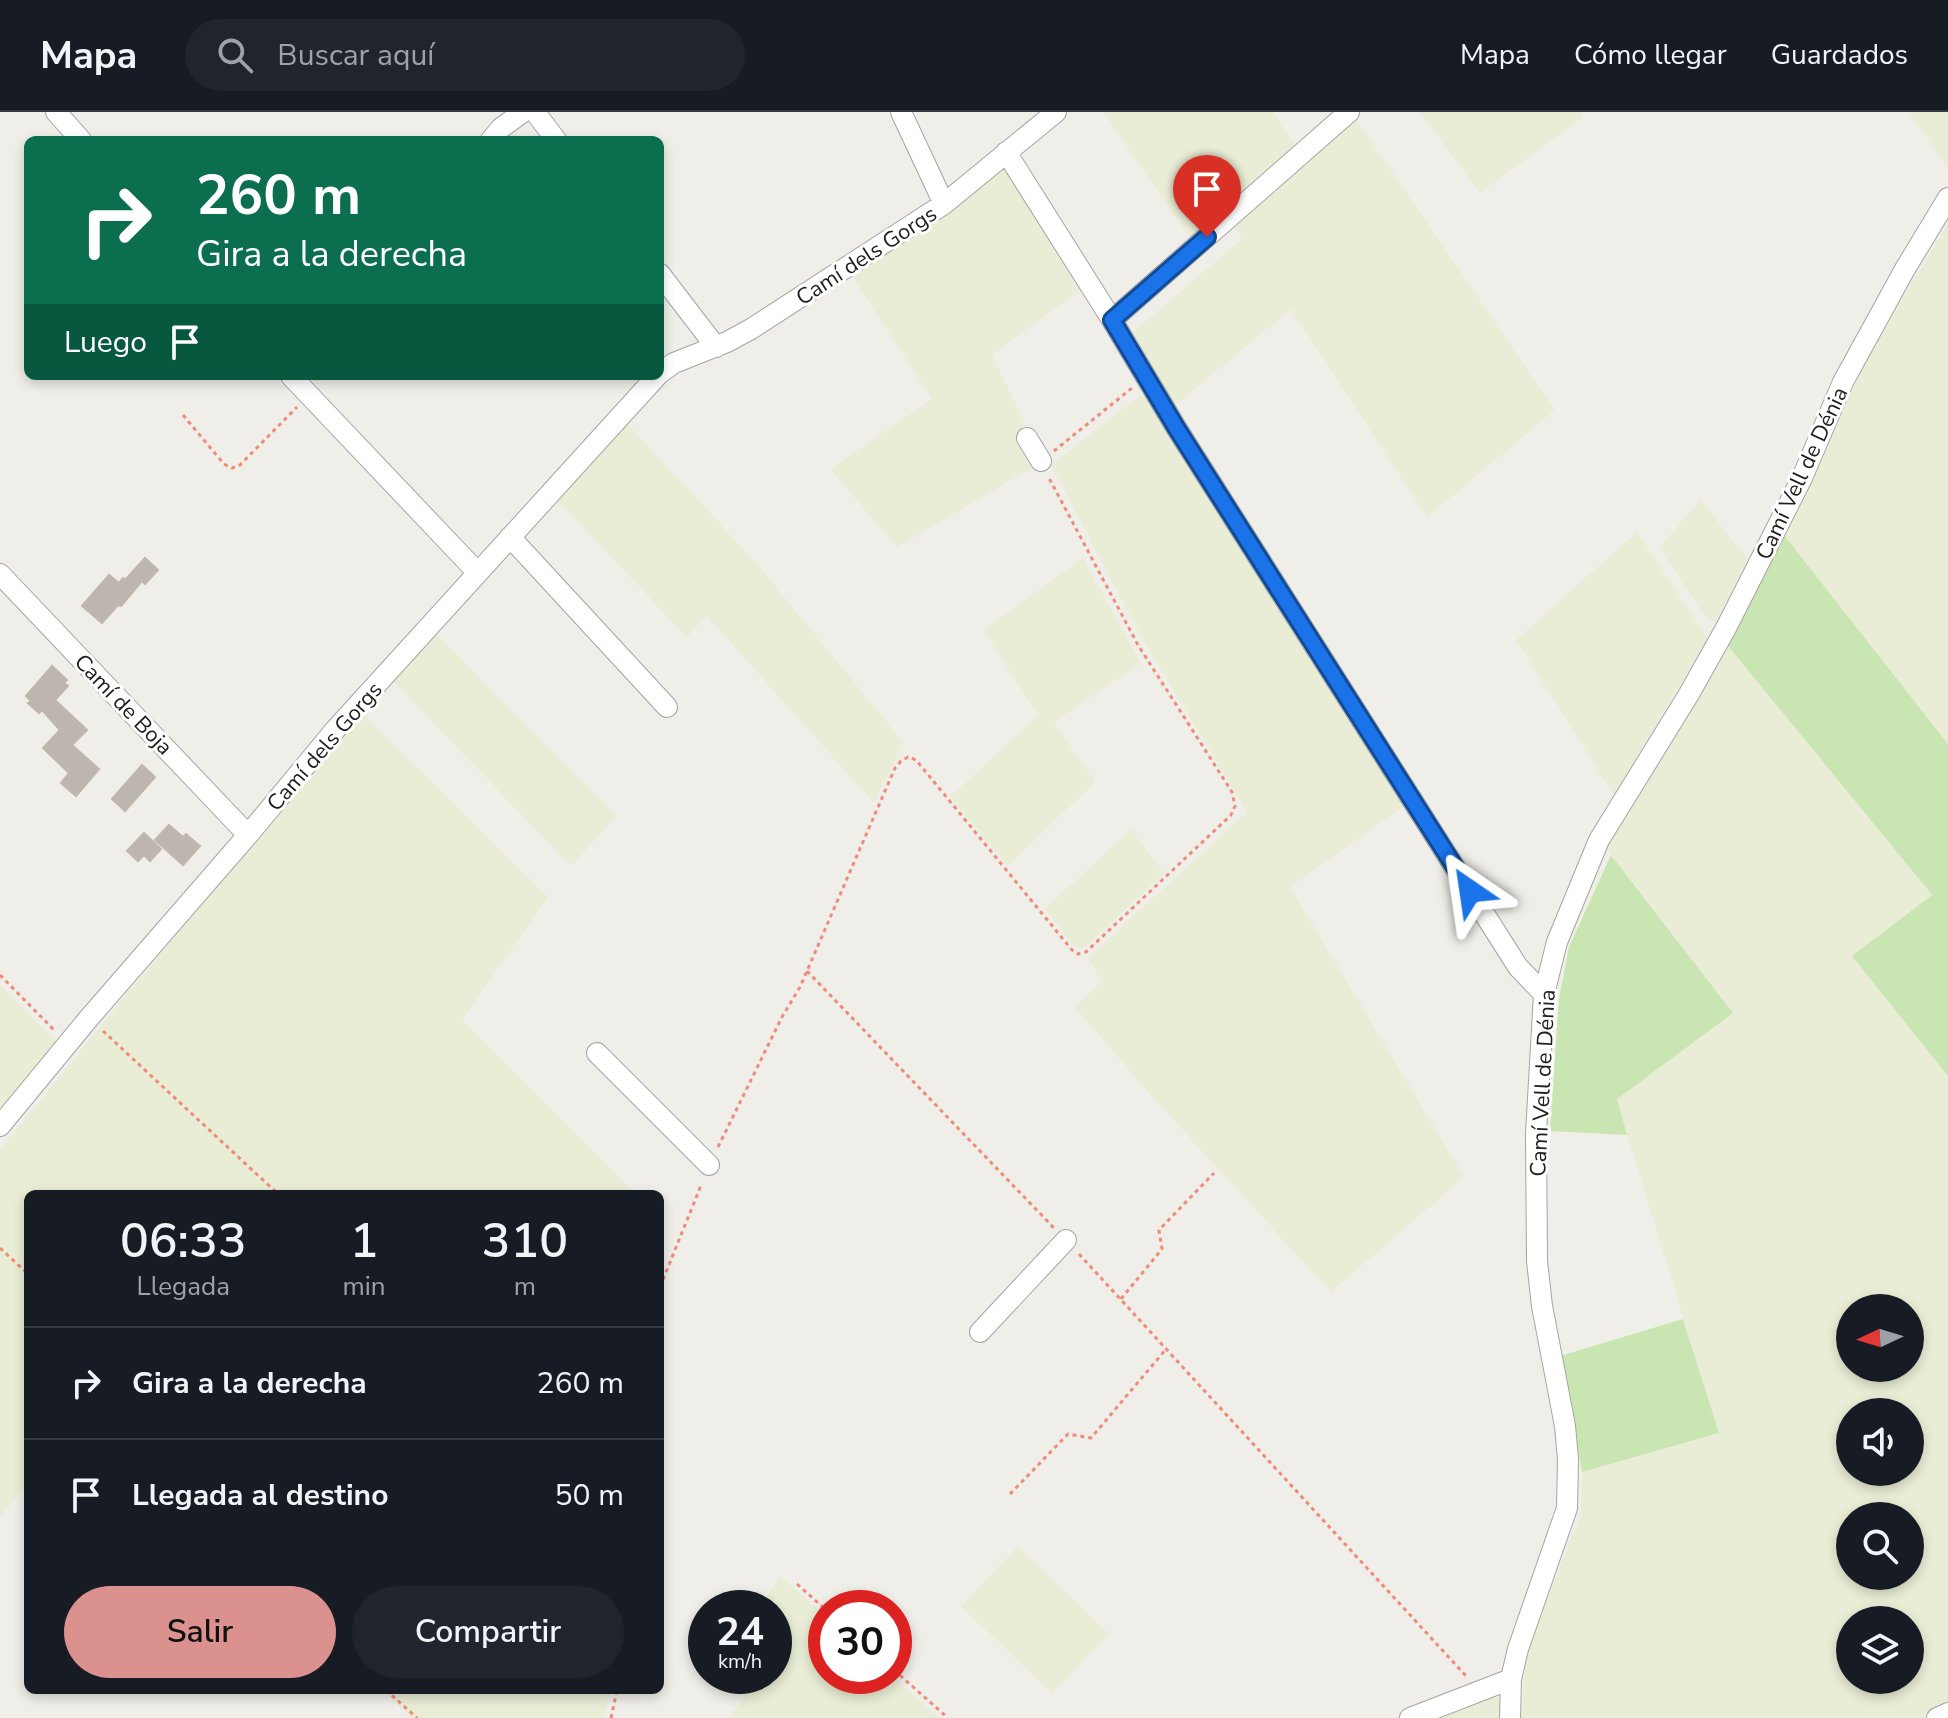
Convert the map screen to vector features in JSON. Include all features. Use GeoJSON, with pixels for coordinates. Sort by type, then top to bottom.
{"type":"FeatureCollection","features":[{"type":"Feature","properties":{"kind":"street"},"geometry":{"type":"LineString","coordinates":[[56,112],[77,136]]}},
{"type":"Feature","properties":{"kind":"street"},"geometry":{"type":"LineString","coordinates":[[901,112],[944,204]]}},
{"type":"Feature","properties":{"kind":"street","name":"Camí dels Gorgs"},"geometry":{"type":"LineString","coordinates":[[664,371],[674,363],[751,329],[944,204],[1056,112]]}},
{"type":"Feature","properties":{"kind":"street"},"geometry":{"type":"LineString","coordinates":[[1112,320],[1349,112]]}},
{"type":"Feature","properties":{"kind":"street"},"geometry":{"type":"LineString","coordinates":[[494,136],[501,128],[539,114],[553,136]]}},
{"type":"Feature","properties":{"kind":"street"},"geometry":{"type":"LineString","coordinates":[[1006,152],[1185,442],[1518,967],[1544,994]]}},
{"type":"Feature","properties":{"kind":"street","name":"Camí Vell de Dénia"},"geometry":{"type":"LineString","coordinates":[[1510,1718],[1511,1679],[1518,1649],[1567,1508],[1569,1489],[1565,1426],[1542,1306],[1537,1261],[1536,1134],[1544,994],[1557,942],[1599,840],[1719,641],[1802,478],[1843,382],[1948,198]]}},
{"type":"Feature","properties":{"kind":"street"},"geometry":{"type":"LineString","coordinates":[[664,279],[716,347]]}},
{"type":"Feature","properties":{"kind":"street"},"geometry":{"type":"LineString","coordinates":[[295,380],[477,572]]}},
{"type":"Feature","properties":{"kind":"street","name":"Camí dels Gorgs"},"geometry":{"type":"LineString","coordinates":[[0,1126],[335,730],[654,380]]}},
{"type":"Feature","properties":{"kind":"street"},"geometry":{"type":"LineString","coordinates":[[1027,438],[1041,461]]}},
{"type":"Feature","properties":{"kind":"street"},"geometry":{"type":"LineString","coordinates":[[510,537],[667,707]]}},
{"type":"Feature","properties":{"kind":"street","name":"Camí de Boja"},"geometry":{"type":"LineString","coordinates":[[0,574],[248,835]]}},
{"type":"Feature","properties":{"kind":"street"},"geometry":{"type":"LineString","coordinates":[[597,1053],[709,1165]]}},
{"type":"Feature","properties":{"kind":"street"},"geometry":{"type":"LineString","coordinates":[[980,1332],[1066,1240]]}},
{"type":"Feature","properties":{"kind":"street"},"geometry":{"type":"LineString","coordinates":[[1410,1718],[1511,1679]]}},
{"type":"Feature","properties":{"kind":"street"},"geometry":{"type":"LineString","coordinates":[[1937,1718],[1948,1713]]}},
{"type":"Feature","properties":{"kind":"path"},"geometry":{"type":"LineString","coordinates":[[664,1277],[709,1165],[807,971],[895,768],[901,761],[908,757],[916,760],[1078,954],[1086,952],[1231,815],[1235,806],[1232,792],[1138,645],[1041,461],[1146,377]]}},
{"type":"Feature","properties":{"kind":"path"},"geometry":{"type":"LineString","coordinates":[[183,415],[224,464],[232,468],[240,465],[309,396]]}},
{"type":"Feature","properties":{"kind":"path"},"geometry":{"type":"LineString","coordinates":[[807,971],[1167,1348],[1479,1691]]}},
{"type":"Feature","properties":{"kind":"path"},"geometry":{"type":"LineString","coordinates":[[0,975],[67,1044]]}},
{"type":"Feature","properties":{"kind":"path"},"geometry":{"type":"LineString","coordinates":[[89,1018],[274,1190]]}},
{"type":"Feature","properties":{"kind":"path"},"geometry":{"type":"LineString","coordinates":[[1121,1299],[1162,1249],[1159,1230],[1214,1173]]}},
{"type":"Feature","properties":{"kind":"path"},"geometry":{"type":"LineString","coordinates":[[0,1248],[24,1270]]}},
{"type":"Feature","properties":{"kind":"path"},"geometry":{"type":"LineString","coordinates":[[1010,1494],[1068,1434],[1091,1438],[1167,1348]]}},
{"type":"Feature","properties":{"kind":"path"},"geometry":{"type":"LineString","coordinates":[[797,1584],[808,1594]]}},
{"type":"Feature","properties":{"kind":"path"},"geometry":{"type":"LineString","coordinates":[[912,1686],[948,1718]]}},
{"type":"Feature","properties":{"kind":"path"},"geometry":{"type":"LineString","coordinates":[[390,1694],[417,1718]]}},
{"type":"Feature","properties":{"kind":"path"},"geometry":{"type":"LineString","coordinates":[[611,1718],[616,1694]]}},
{"type":"Feature","properties":{"kind":"green space"},"geometry":{"type":"Polygon","coordinates":[[[1103,112],[1273,112],[1298,150],[1193,242],[1103,112]]]}},
{"type":"Feature","properties":{"kind":"green space"},"geometry":{"type":"Polygon","coordinates":[[[1420,112],[1581,112],[1584,116],[1480,193],[1420,112]]]}},
{"type":"Feature","properties":{"kind":"green space"},"geometry":{"type":"Polygon","coordinates":[[[1909,112],[1948,112],[1948,169],[1909,112]]]}},
{"type":"Feature","properties":{"kind":"green space"},"geometry":{"type":"Polygon","coordinates":[[[1354,116],[1555,410],[1427,517],[1291,309],[1173,407],[1130,335],[1242,239],[1232,223],[1354,116]]]}},
{"type":"Feature","properties":{"kind":"green space"},"geometry":{"type":"Polygon","coordinates":[[[1006,170],[1084,287],[992,355],[1027,427],[1018,433],[1035,466],[897,547],[830,469],[932,399],[850,273],[935,221],[999,172],[1006,170]]]}},
{"type":"Feature","properties":{"kind":"green space"},"geometry":{"type":"Polygon","coordinates":[[[1948,223],[1948,744],[1784,535],[1871,351],[1948,223]]]}},
{"type":"Feature","properties":{"kind":"green space"},"geometry":{"type":"Polygon","coordinates":[[[1142,394],[1151,397],[1403,807],[1290,887],[1464,1177],[1331,1292],[1156,1101],[1075,1007],[1102,982],[1088,958],[1247,812],[1142,638],[1051,465],[1142,394]]]}},
{"type":"Feature","properties":{"kind":"green space"},"geometry":{"type":"Polygon","coordinates":[[[625,421],[757,564],[903,742],[874,803],[707,616],[687,637],[554,497],[625,421]]]}},
{"type":"Feature","properties":{"kind":"green space"},"geometry":{"type":"Polygon","coordinates":[[[1701,500],[1747,559],[1715,622],[1704,615],[1659,547],[1701,500]]]}},
{"type":"Feature","properties":{"kind":"green space"},"geometry":{"type":"Polygon","coordinates":[[[1637,532],[1708,638],[1614,795],[1516,640],[1637,532]]]}},
{"type":"Feature","properties":{"kind":"green space"},"geometry":{"type":"Polygon","coordinates":[[[1784,535],[1948,744],[1948,1076],[1852,956],[1932,895],[1728,646],[1784,535]]]}},
{"type":"Feature","properties":{"kind":"green space"},"geometry":{"type":"Polygon","coordinates":[[[1083,558],[1141,663],[1054,722],[1095,782],[1008,866],[950,797],[1038,715],[983,630],[1083,558]]]}},
{"type":"Feature","properties":{"kind":"green space"},"geometry":{"type":"Polygon","coordinates":[[[435,633],[617,816],[571,866],[392,680],[435,633]]]}},
{"type":"Feature","properties":{"kind":"green space"},"geometry":{"type":"Polygon","coordinates":[[[1728,646],[1932,896],[1852,956],[1948,1076],[1948,1710],[1931,1718],[1521,1718],[1527,1649],[1581,1514],[1582,1472],[1719,1433],[1616,1099],[1733,1013],[1605,846],[1728,646]]]}},
{"type":"Feature","properties":{"kind":"green space"},"geometry":{"type":"Polygon","coordinates":[[[361,712],[548,897],[462,1020],[632,1190],[24,1190],[24,1487],[0,1517],[0,1150],[361,712]]]}},
{"type":"Feature","properties":{"kind":"green space"},"geometry":{"type":"Polygon","coordinates":[[[1131,829],[1164,873],[1086,946],[1074,946],[1045,909],[1131,829]]]}},
{"type":"Feature","properties":{"kind":"green space"},"geometry":{"type":"Polygon","coordinates":[[[1611,855],[1733,1013],[1617,1099],[1627,1135],[1550,1131],[1559,999],[1569,947],[1611,855]]]}},
{"type":"Feature","properties":{"kind":"green space"},"geometry":{"type":"Polygon","coordinates":[[[0,985],[59,1044],[0,1116],[0,985]]]}},
{"type":"Feature","properties":{"kind":"green space"},"geometry":{"type":"Polygon","coordinates":[[[1683,1319],[1719,1433],[1582,1472],[1560,1356],[1683,1319]]]}},
{"type":"Feature","properties":{"kind":"green space"},"geometry":{"type":"Polygon","coordinates":[[[1018,1546],[1109,1634],[1052,1694],[961,1606],[1018,1546]]]}},
{"type":"Feature","properties":{"kind":"green space"},"geometry":{"type":"Polygon","coordinates":[[[780,1576],[808,1601],[808,1694],[912,1694],[939,1718],[729,1718],[747,1694],[792,1694],[792,1590],[771,1590],[780,1576]]]}},
{"type":"Feature","properties":{"kind":"green space"},"geometry":{"type":"Polygon","coordinates":[[[386,1694],[609,1694],[604,1718],[411,1718],[386,1694]]]}},
{"type":"Feature","properties":{"kind":"green space"},"geometry":{"type":"Polygon","coordinates":[[[1490,1697],[1503,1699],[1503,1718],[1426,1718],[1490,1697]]]}},
{"type":"Feature","properties":{"kind":"building"},"geometry":{"type":"Polygon","coordinates":[[[145,558],[158,570],[145,584],[142,581],[102,623],[82,606],[109,575],[119,583],[145,558]]]}},
{"type":"Feature","properties":{"kind":"building"},"geometry":{"type":"Polygon","coordinates":[[[52,666],[67,680],[64,683],[68,686],[55,700],[87,730],[72,745],[99,769],[76,796],[61,783],[69,773],[43,748],[60,730],[42,710],[39,713],[28,703],[31,701],[26,696],[52,666]]]}},
{"type":"Feature","properties":{"kind":"building"},"geometry":{"type":"Polygon","coordinates":[[[142,765],[155,777],[125,811],[112,799],[142,765]]]}},
{"type":"Feature","properties":{"kind":"building"},"geometry":{"type":"Polygon","coordinates":[[[169,825],[200,846],[183,865],[155,840],[169,825]]]}},
{"type":"Feature","properties":{"kind":"building"},"geometry":{"type":"Polygon","coordinates":[[[144,833],[161,849],[150,861],[144,855],[138,861],[127,851],[144,833]]]}},
{"type":"Feature","properties":{"kind":"route"},"geometry":{"type":"LineString","coordinates":[[1207,237],[1112,320],[1177,429],[1470,891]]}}]}
